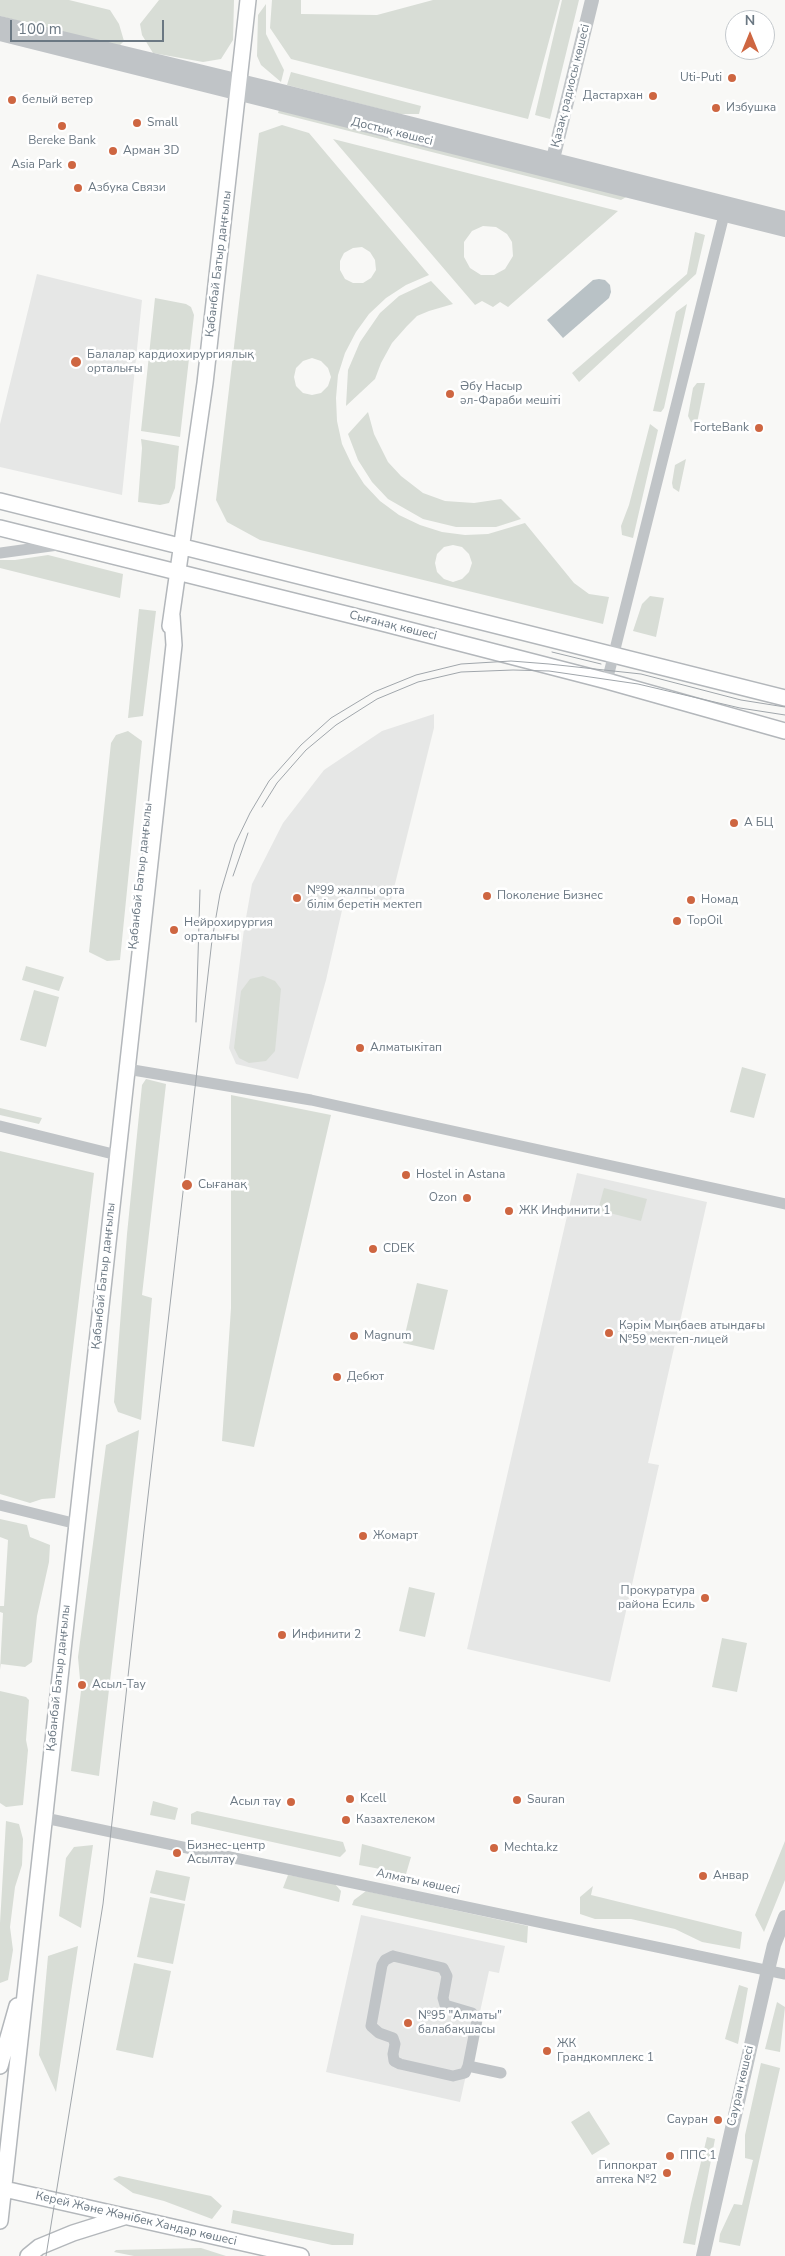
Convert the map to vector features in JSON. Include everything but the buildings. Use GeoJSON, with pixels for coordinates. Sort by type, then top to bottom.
{"type":"FeatureCollection","features":[{"type":"Feature","properties":{"kind":"main road","name":"Қабанбай Батыр даңғылы"},"geometry":{"type":"LineString","coordinates":[[119,1135],[115,1126],[130,973],[172,616],[205,383],[240,87],[248,0]]}},
{"type":"Feature","properties":{"kind":"main road"},"geometry":{"type":"LineString","coordinates":[[0,501],[785,698]]}},
{"type":"Feature","properties":{"kind":"main road","name":"Сығанақ көшесі"},"geometry":{"type":"LineString","coordinates":[[0,528],[607,681],[785,731]]}},
{"type":"Feature","properties":{"kind":"main road","name":"Қабанбай Батыр даңғылы"},"geometry":{"type":"LineString","coordinates":[[0,2221],[2,2188],[29,1966],[174,646],[172,616]]}},
{"type":"Feature","properties":{"kind":"main road"},"geometry":{"type":"LineString","coordinates":[[0,2066],[29,1966]]}},
{"type":"Feature","properties":{"kind":"main road","name":"Керей Және Жәнібек Хандар көшесі"},"geometry":{"type":"LineString","coordinates":[[2,2188],[301,2256]]}},
{"type":"Feature","properties":{"kind":"main road"},"geometry":{"type":"LineString","coordinates":[[28,2256],[39,2247],[64,2236],[126,2217]]}},
{"type":"Feature","properties":{"kind":"street","name":"Қазақ радиосы көшесі"},"geometry":{"type":"LineString","coordinates":[[551,166],[592,0]]}},
{"type":"Feature","properties":{"kind":"street","name":"Достық көшесі"},"geometry":{"type":"LineString","coordinates":[[0,23],[240,87],[551,166],[724,215],[785,230]]}},
{"type":"Feature","properties":{"kind":"street","name":"Достық көшесі"},"geometry":{"type":"LineString","coordinates":[[0,34],[240,87]]}},
{"type":"Feature","properties":{"kind":"street","name":"Достық көшесі"},"geometry":{"type":"LineString","coordinates":[[551,166],[785,218]]}},
{"type":"Feature","properties":{"kind":"street"},"geometry":{"type":"LineString","coordinates":[[607,681],[724,215]]}},
{"type":"Feature","properties":{"kind":"street"},"geometry":{"type":"LineString","coordinates":[[0,553],[62,544]]}},
{"type":"Feature","properties":{"kind":"street"},"geometry":{"type":"LineString","coordinates":[[127,1069],[311,1100],[785,1204]]}},
{"type":"Feature","properties":{"kind":"street"},"geometry":{"type":"LineString","coordinates":[[0,1126],[117,1156]]}},
{"type":"Feature","properties":{"kind":"street"},"geometry":{"type":"LineString","coordinates":[[0,1505],[77,1524]]}},
{"type":"Feature","properties":{"kind":"street","name":"Алматы көшесі"},"geometry":{"type":"LineString","coordinates":[[45,1818],[785,1974]]}},
{"type":"Feature","properties":{"kind":"street","name":"Сауран көшесі"},"geometry":{"type":"LineString","coordinates":[[703,2256],[774,1945],[785,1917]]}},
{"type":"Feature","properties":{"kind":"street"},"geometry":{"type":"LineString","coordinates":[[393,1956],[443,1968],[448,1976],[443,1998],[445,2005],[472,2013],[477,2020],[468,2066],[464,2073],[453,2076],[394,2061],[395,2044],[393,2038],[378,2033],[371,2026],[385,1960],[393,1956]]}},
{"type":"Feature","properties":{"kind":"street"},"geometry":{"type":"LineString","coordinates":[[468,2066],[501,2073]]}},
{"type":"Feature","properties":{"kind":"shaded area"},"geometry":{"type":"Polygon","coordinates":[[[0,0],[69,0],[110,10],[119,24],[124,41],[118,47],[0,16],[0,0]]]}},
{"type":"Feature","properties":{"kind":"shaded area"},"geometry":{"type":"Polygon","coordinates":[[[159,0],[234,0],[233,40],[221,59],[203,62],[153,53],[142,35],[140,24],[159,0]]]}},
{"type":"Feature","properties":{"kind":"shaded area"},"geometry":{"type":"Polygon","coordinates":[[[272,0],[301,0],[301,14],[377,15],[433,0],[560,0],[528,119],[291,59],[270,28],[272,0]]]}},
{"type":"Feature","properties":{"kind":"shaded area"},"geometry":{"type":"Polygon","coordinates":[[[562,0],[579,0],[550,119],[535,115],[562,0]]]}},
{"type":"Feature","properties":{"kind":"shaded area"},"geometry":{"type":"Polygon","coordinates":[[[266,4],[266,34],[284,70],[281,82],[261,65],[257,56],[258,15],[266,4]]]}},
{"type":"Feature","properties":{"kind":"shaded area"},"geometry":{"type":"Polygon","coordinates":[[[291,72],[421,106],[419,114],[400,114],[287,85],[291,72]]]}},
{"type":"Feature","properties":{"kind":"shaded area"},"geometry":{"type":"Polygon","coordinates":[[[279,110],[628,196],[621,200],[278,113],[279,110]]]}},
{"type":"Feature","properties":{"kind":"shaded area"},"geometry":{"type":"Polygon","coordinates":[[[282,125],[309,133],[429,275],[406,285],[386,298],[369,314],[356,332],[345,353],[338,375],[337,421],[342,444],[364,484],[380,501],[399,515],[420,525],[442,532],[465,535],[488,534],[525,523],[574,583],[589,594],[609,597],[603,624],[260,540],[227,522],[216,500],[259,133],[282,125]],[[362,247],[353,248],[344,253],[340,261],[340,270],[345,279],[353,283],[363,283],[371,278],[376,270],[375,260],[370,252],[362,247]],[[312,358],[303,361],[296,368],[294,377],[296,386],[303,393],[312,395],[321,393],[328,386],[331,377],[328,368],[321,361],[312,358]],[[453,545],[444,547],[437,554],[435,563],[437,572],[444,579],[453,582],[462,579],[469,572],[472,563],[469,554],[462,547],[453,545]]]}},
{"type":"Feature","properties":{"kind":"shaded area"},"geometry":{"type":"Polygon","coordinates":[[[333,139],[618,211],[508,307],[500,302],[493,307],[482,301],[475,305],[333,139]],[[483,226],[472,231],[464,242],[464,257],[470,268],[481,275],[494,275],[505,269],[513,256],[512,242],[507,234],[496,227],[483,226]]]}},
{"type":"Feature","properties":{"kind":"shaded area"},"geometry":{"type":"Polygon","coordinates":[[[695,232],[705,235],[696,274],[579,382],[572,373],[687,274],[695,232]]]}},
{"type":"Feature","properties":{"kind":"shaded area","name":"Балалар кардиохирургиялық орталығы"},"geometry":{"type":"Polygon","coordinates":[[[37,274],[142,300],[122,495],[0,467],[0,424],[37,274]]]}},
{"type":"Feature","properties":{"kind":"shaded area"},"geometry":{"type":"Polygon","coordinates":[[[593,280],[605,280],[610,285],[611,292],[609,298],[563,338],[547,320],[593,280]]]}},
{"type":"Feature","properties":{"kind":"shaded area"},"geometry":{"type":"Polygon","coordinates":[[[431,281],[453,304],[417,316],[392,343],[375,379],[346,406],[348,370],[360,342],[380,313],[399,296],[431,281]]]}},
{"type":"Feature","properties":{"kind":"shaded area"},"geometry":{"type":"Polygon","coordinates":[[[155,298],[186,304],[191,307],[194,315],[180,437],[141,431],[155,298]]]}},
{"type":"Feature","properties":{"kind":"shaded area"},"geometry":{"type":"Polygon","coordinates":[[[687,304],[664,408],[661,412],[653,411],[676,312],[687,304]]]}},
{"type":"Feature","properties":{"kind":"shaded area"},"geometry":{"type":"Polygon","coordinates":[[[697,383],[705,383],[697,423],[691,422],[688,416],[693,388],[697,383]]]}},
{"type":"Feature","properties":{"kind":"shaded area"},"geometry":{"type":"Polygon","coordinates":[[[368,412],[374,434],[388,462],[401,476],[423,493],[445,501],[474,503],[501,499],[521,519],[496,527],[456,527],[423,519],[388,499],[372,482],[358,460],[348,434],[368,412]]]}},
{"type":"Feature","properties":{"kind":"shaded area"},"geometry":{"type":"Polygon","coordinates":[[[650,424],[658,430],[633,538],[622,535],[621,526],[629,505],[650,424]]]}},
{"type":"Feature","properties":{"kind":"shaded area"},"geometry":{"type":"Polygon","coordinates":[[[141,439],[179,446],[175,488],[169,503],[160,505],[138,502],[141,439]]]}},
{"type":"Feature","properties":{"kind":"shaded area"},"geometry":{"type":"Polygon","coordinates":[[[686,459],[679,492],[673,488],[672,483],[675,465],[686,459]]]}},
{"type":"Feature","properties":{"kind":"shaded area"},"geometry":{"type":"Polygon","coordinates":[[[48,555],[123,574],[120,598],[0,568],[0,560],[15,560],[48,555]]]}},
{"type":"Feature","properties":{"kind":"shaded area"},"geometry":{"type":"Polygon","coordinates":[[[650,596],[664,598],[656,637],[633,631],[642,604],[650,596]]]}},
{"type":"Feature","properties":{"kind":"shaded area"},"geometry":{"type":"Polygon","coordinates":[[[139,609],[156,611],[143,716],[128,718],[139,609]]]}},
{"type":"Feature","properties":{"kind":"shaded area","name":"№99 жалпы орта білім беретін мектеп"},"geometry":{"type":"Polygon","coordinates":[[[434,714],[434,728],[390,904],[346,893],[326,980],[298,1079],[236,1064],[229,1048],[244,929],[252,884],[283,823],[324,770],[382,731],[434,714]]]}},
{"type":"Feature","properties":{"kind":"shaded area"},"geometry":{"type":"Polygon","coordinates":[[[128,731],[142,741],[120,960],[107,961],[89,952],[111,743],[116,735],[128,731]]]}},
{"type":"Feature","properties":{"kind":"shaded area"},"geometry":{"type":"Polygon","coordinates":[[[26,966],[64,977],[59,991],[22,980],[26,966]]]}},
{"type":"Feature","properties":{"kind":"shaded area"},"geometry":{"type":"Polygon","coordinates":[[[263,976],[275,981],[281,989],[275,1051],[266,1061],[249,1063],[239,1058],[234,1048],[241,991],[250,979],[263,976]]]}},
{"type":"Feature","properties":{"kind":"shaded area"},"geometry":{"type":"Polygon","coordinates":[[[34,990],[59,997],[46,1047],[20,1040],[34,990]]]}},
{"type":"Feature","properties":{"kind":"shaded area"},"geometry":{"type":"Polygon","coordinates":[[[742,1067],[766,1074],[754,1118],[730,1112],[742,1067]]]}},
{"type":"Feature","properties":{"kind":"shaded area"},"geometry":{"type":"Polygon","coordinates":[[[146,1079],[166,1084],[142,1295],[152,1298],[141,1420],[118,1412],[114,1402],[127,1234],[142,1085],[146,1079]]]}},
{"type":"Feature","properties":{"kind":"shaded area"},"geometry":{"type":"Polygon","coordinates":[[[231,1095],[331,1115],[254,1447],[222,1441],[231,1308],[231,1095]]]}},
{"type":"Feature","properties":{"kind":"shaded area"},"geometry":{"type":"Polygon","coordinates":[[[0,1108],[42,1118],[39,1124],[0,1115],[0,1108]]]}},
{"type":"Feature","properties":{"kind":"shaded area"},"geometry":{"type":"Polygon","coordinates":[[[0,1151],[94,1173],[55,1498],[42,1499],[30,1503],[0,1494],[0,1151]]]}},
{"type":"Feature","properties":{"kind":"shaded area","name":"Кәрім Мыңбаев атындағы №59 мектеп-лицей"},"geometry":{"type":"Polygon","coordinates":[[[577,1173],[707,1202],[648,1463],[659,1465],[610,1682],[467,1649],[577,1173]]]}},
{"type":"Feature","properties":{"kind":"shaded area"},"geometry":{"type":"Polygon","coordinates":[[[604,1188],[647,1199],[641,1221],[598,1210],[604,1188]]]}},
{"type":"Feature","properties":{"kind":"shaded area"},"geometry":{"type":"Polygon","coordinates":[[[417,1283],[448,1290],[434,1350],[403,1343],[417,1283]]]}},
{"type":"Feature","properties":{"kind":"shaded area"},"geometry":{"type":"Polygon","coordinates":[[[139,1430],[99,1776],[71,1771],[81,1691],[78,1657],[106,1445],[139,1430]]]}},
{"type":"Feature","properties":{"kind":"shaded area"},"geometry":{"type":"Polygon","coordinates":[[[0,1519],[27,1525],[30,1537],[50,1545],[49,1562],[37,1616],[32,1662],[25,1667],[1,1664],[0,1670],[3,1613],[0,1612],[0,1606],[4,1606],[8,1540],[0,1537],[0,1519]]]}},
{"type":"Feature","properties":{"kind":"shaded area"},"geometry":{"type":"Polygon","coordinates":[[[409,1587],[435,1593],[425,1637],[399,1631],[409,1587]]]}},
{"type":"Feature","properties":{"kind":"shaded area"},"geometry":{"type":"Polygon","coordinates":[[[722,1638],[747,1643],[737,1692],[712,1687],[722,1638]]]}},
{"type":"Feature","properties":{"kind":"shaded area"},"geometry":{"type":"Polygon","coordinates":[[[0,1691],[26,1697],[29,1700],[26,1740],[28,1750],[23,1805],[6,1807],[0,1803],[0,1691]]]}},
{"type":"Feature","properties":{"kind":"shaded area"},"geometry":{"type":"Polygon","coordinates":[[[153,1801],[178,1808],[175,1820],[150,1815],[153,1801]]]}},
{"type":"Feature","properties":{"kind":"shaded area"},"geometry":{"type":"Polygon","coordinates":[[[197,1811],[343,1842],[346,1851],[340,1857],[191,1824],[191,1814],[197,1811]]]}},
{"type":"Feature","properties":{"kind":"shaded area"},"geometry":{"type":"Polygon","coordinates":[[[6,1821],[19,1824],[23,1839],[22,1865],[15,1887],[10,1927],[13,1950],[8,1980],[0,1983],[0,1923],[6,1821]]]}},
{"type":"Feature","properties":{"kind":"shaded area"},"geometry":{"type":"Polygon","coordinates":[[[785,1841],[785,1880],[764,1932],[755,1915],[785,1841]]]}},
{"type":"Feature","properties":{"kind":"shaded area"},"geometry":{"type":"Polygon","coordinates":[[[362,1844],[411,1857],[406,1874],[359,1865],[362,1844]]]}},
{"type":"Feature","properties":{"kind":"shaded area"},"geometry":{"type":"Polygon","coordinates":[[[93,1845],[81,1928],[59,1916],[66,1858],[74,1847],[93,1845]]]}},
{"type":"Feature","properties":{"kind":"shaded area"},"geometry":{"type":"Polygon","coordinates":[[[156,1870],[190,1877],[185,1901],[150,1893],[156,1870]]]}},
{"type":"Feature","properties":{"kind":"shaded area"},"geometry":{"type":"Polygon","coordinates":[[[288,1875],[334,1883],[341,1891],[339,1902],[283,1888],[288,1875]]]}},
{"type":"Feature","properties":{"kind":"shaded area"},"geometry":{"type":"Polygon","coordinates":[[[593,1886],[591,1895],[742,1932],[740,1949],[702,1942],[675,1929],[631,1919],[595,1919],[580,1914],[580,1897],[593,1886]]]}},
{"type":"Feature","properties":{"kind":"shaded area"},"geometry":{"type":"Polygon","coordinates":[[[366,1891],[528,1926],[527,1943],[352,1905],[354,1900],[366,1891]]]}},
{"type":"Feature","properties":{"kind":"shaded area"},"geometry":{"type":"Polygon","coordinates":[[[150,1897],[185,1904],[173,1964],[137,1957],[150,1897]]]}},
{"type":"Feature","properties":{"kind":"shaded area","name":"№95 \"Алматы\" балабақшасы"},"geometry":{"type":"Polygon","coordinates":[[[361,1915],[505,1946],[499,1973],[489,1971],[460,2102],[326,2072],[361,1915]]]}},
{"type":"Feature","properties":{"kind":"shaded area"},"geometry":{"type":"Polygon","coordinates":[[[78,1946],[56,2092],[39,2055],[48,1956],[78,1946]]]}},
{"type":"Feature","properties":{"kind":"shaded area"},"geometry":{"type":"Polygon","coordinates":[[[134,1963],[171,1971],[153,2058],[116,2050],[134,1963]]]}},
{"type":"Feature","properties":{"kind":"shaded area"},"geometry":{"type":"Polygon","coordinates":[[[739,1985],[748,1988],[738,2044],[725,2039],[739,1985]]]}},
{"type":"Feature","properties":{"kind":"shaded area"},"geometry":{"type":"Polygon","coordinates":[[[777,2002],[785,2007],[780,2052],[765,2049],[777,2002]]]}},
{"type":"Feature","properties":{"kind":"shaded area"},"geometry":{"type":"Polygon","coordinates":[[[761,2063],[780,2068],[740,2246],[719,2242],[720,2234],[734,2204],[742,2205],[753,2160],[745,2158],[745,2135],[761,2063]]]}},
{"type":"Feature","properties":{"kind":"shaded area"},"geometry":{"type":"Polygon","coordinates":[[[589,2111],[610,2144],[592,2155],[571,2122],[589,2111]]]}},
{"type":"Feature","properties":{"kind":"shaded area"},"geometry":{"type":"Polygon","coordinates":[[[707,2137],[715,2139],[695,2245],[683,2243],[691,2203],[707,2137]]]}},
{"type":"Feature","properties":{"kind":"shaded area"},"geometry":{"type":"Polygon","coordinates":[[[119,2176],[211,2196],[222,2206],[212,2219],[164,2201],[133,2193],[113,2179],[119,2176]]]}},
{"type":"Feature","properties":{"kind":"shaded area"},"geometry":{"type":"Polygon","coordinates":[[[233,2210],[354,2234],[353,2245],[332,2245],[231,2223],[233,2210]]]}},
{"type":"Feature","properties":{"kind":"shaded area"},"geometry":{"type":"Polygon","coordinates":[[[201,2248],[226,2256],[134,2256],[114,2252],[116,2250],[201,2248]]]}},
{"type":"Feature","properties":{"kind":"tram line"},"geometry":{"type":"LineString","coordinates":[[552,652],[601,664]]}},
{"type":"Feature","properties":{"kind":"tram line"},"geometry":{"type":"LineString","coordinates":[[46,2256],[103,1904],[212,940],[220,894],[235,844],[250,813],[269,781],[301,745],[331,718],[374,692],[416,675],[461,664],[511,661],[549,664],[641,674],[741,700],[785,707]]}},
{"type":"Feature","properties":{"kind":"tram line"},"geometry":{"type":"LineString","coordinates":[[262,807],[277,783],[306,750],[336,725],[377,699],[418,682],[461,672],[549,671],[638,684],[740,708],[785,715]]}},
{"type":"Feature","properties":{"kind":"tram line"},"geometry":{"type":"LineString","coordinates":[[233,876],[248,833]]}},
{"type":"Feature","properties":{"kind":"tram line"},"geometry":{"type":"LineString","coordinates":[[196,1022],[200,890]]}},
{"type":"Feature","properties":{"kind":"place","name":"Uti-Puti"},"geometry":{"type":"Point","coordinates":[732,78]}},
{"type":"Feature","properties":{"kind":"place","name":"Дастархан"},"geometry":{"type":"Point","coordinates":[653,96]}},
{"type":"Feature","properties":{"kind":"place","name":"белый ветер"},"geometry":{"type":"Point","coordinates":[12,100]}},
{"type":"Feature","properties":{"kind":"place","name":"Избушка"},"geometry":{"type":"Point","coordinates":[716,108]}},
{"type":"Feature","properties":{"kind":"place","name":"Small"},"geometry":{"type":"Point","coordinates":[137,123]}},
{"type":"Feature","properties":{"kind":"place","name":"Bereke Bank"},"geometry":{"type":"Point","coordinates":[62,126]}},
{"type":"Feature","properties":{"kind":"place","name":"Арман 3D"},"geometry":{"type":"Point","coordinates":[113,151]}},
{"type":"Feature","properties":{"kind":"place","name":"Asia Park"},"geometry":{"type":"Point","coordinates":[72,165]}},
{"type":"Feature","properties":{"kind":"place","name":"Азбука Связи"},"geometry":{"type":"Point","coordinates":[78,188]}},
{"type":"Feature","properties":{"kind":"place","name":"Балалар кардиохирургиялық орталығы"},"geometry":{"type":"Point","coordinates":[76,362]}},
{"type":"Feature","properties":{"kind":"place","name":"Әбу Насыр әл-Фараби мешіті"},"geometry":{"type":"Point","coordinates":[450,394]}},
{"type":"Feature","properties":{"kind":"place","name":"ForteBank"},"geometry":{"type":"Point","coordinates":[759,428]}},
{"type":"Feature","properties":{"kind":"place","name":"А БЦ"},"geometry":{"type":"Point","coordinates":[734,823]}},
{"type":"Feature","properties":{"kind":"place","name":"Поколение Бизнес"},"geometry":{"type":"Point","coordinates":[487,896]}},
{"type":"Feature","properties":{"kind":"place","name":"№99 жалпы орта білім беретін мектеп"},"geometry":{"type":"Point","coordinates":[297,898]}},
{"type":"Feature","properties":{"kind":"place","name":"Номад"},"geometry":{"type":"Point","coordinates":[691,900]}},
{"type":"Feature","properties":{"kind":"place","name":"TopOil"},"geometry":{"type":"Point","coordinates":[677,921]}},
{"type":"Feature","properties":{"kind":"place","name":"Нейрохирургия орталығы"},"geometry":{"type":"Point","coordinates":[174,930]}},
{"type":"Feature","properties":{"kind":"place","name":"Алматыкітап"},"geometry":{"type":"Point","coordinates":[360,1048]}},
{"type":"Feature","properties":{"kind":"place","name":"Hostel in Astana"},"geometry":{"type":"Point","coordinates":[406,1175]}},
{"type":"Feature","properties":{"kind":"place","name":"Сығанақ"},"geometry":{"type":"Point","coordinates":[187,1185]}},
{"type":"Feature","properties":{"kind":"place","name":"Ozon"},"geometry":{"type":"Point","coordinates":[467,1198]}},
{"type":"Feature","properties":{"kind":"place","name":"ЖК Инфинити 1"},"geometry":{"type":"Point","coordinates":[509,1211]}},
{"type":"Feature","properties":{"kind":"place","name":"CDEK"},"geometry":{"type":"Point","coordinates":[373,1249]}},
{"type":"Feature","properties":{"kind":"place","name":"Кәрім Мыңбаев атындағы №59 мектеп-лицей"},"geometry":{"type":"Point","coordinates":[609,1333]}},
{"type":"Feature","properties":{"kind":"place","name":"Magnum"},"geometry":{"type":"Point","coordinates":[354,1336]}},
{"type":"Feature","properties":{"kind":"place","name":"Дебют"},"geometry":{"type":"Point","coordinates":[337,1377]}},
{"type":"Feature","properties":{"kind":"place","name":"Жомарт"},"geometry":{"type":"Point","coordinates":[363,1536]}},
{"type":"Feature","properties":{"kind":"place","name":"Прокуратура района Есиль"},"geometry":{"type":"Point","coordinates":[705,1598]}},
{"type":"Feature","properties":{"kind":"place","name":"Инфинити 2"},"geometry":{"type":"Point","coordinates":[282,1635]}},
{"type":"Feature","properties":{"kind":"place","name":"Асыл-Тау"},"geometry":{"type":"Point","coordinates":[82,1685]}},
{"type":"Feature","properties":{"kind":"place","name":"Kcell"},"geometry":{"type":"Point","coordinates":[350,1799]}},
{"type":"Feature","properties":{"kind":"place","name":"Sauran"},"geometry":{"type":"Point","coordinates":[517,1800]}},
{"type":"Feature","properties":{"kind":"place","name":"Асыл тау"},"geometry":{"type":"Point","coordinates":[291,1802]}},
{"type":"Feature","properties":{"kind":"place","name":"Казахтелеком"},"geometry":{"type":"Point","coordinates":[346,1820]}},
{"type":"Feature","properties":{"kind":"place","name":"Mechta.kz"},"geometry":{"type":"Point","coordinates":[494,1848]}},
{"type":"Feature","properties":{"kind":"place","name":"Бизнес-центр Асылтау"},"geometry":{"type":"Point","coordinates":[177,1853]}},
{"type":"Feature","properties":{"kind":"place","name":"Анвар"},"geometry":{"type":"Point","coordinates":[703,1876]}},
{"type":"Feature","properties":{"kind":"place","name":"№95 \"Алматы\" балабақшасы"},"geometry":{"type":"Point","coordinates":[408,2023]}},
{"type":"Feature","properties":{"kind":"place","name":"ЖК Грандкомплекс 1"},"geometry":{"type":"Point","coordinates":[547,2051]}},
{"type":"Feature","properties":{"kind":"place","name":"Сауран"},"geometry":{"type":"Point","coordinates":[718,2120]}},
{"type":"Feature","properties":{"kind":"place","name":"ППС 1"},"geometry":{"type":"Point","coordinates":[670,2156]}},
{"type":"Feature","properties":{"kind":"place","name":"Гиппократ аптека №2"},"geometry":{"type":"Point","coordinates":[667,2173]}}]}
